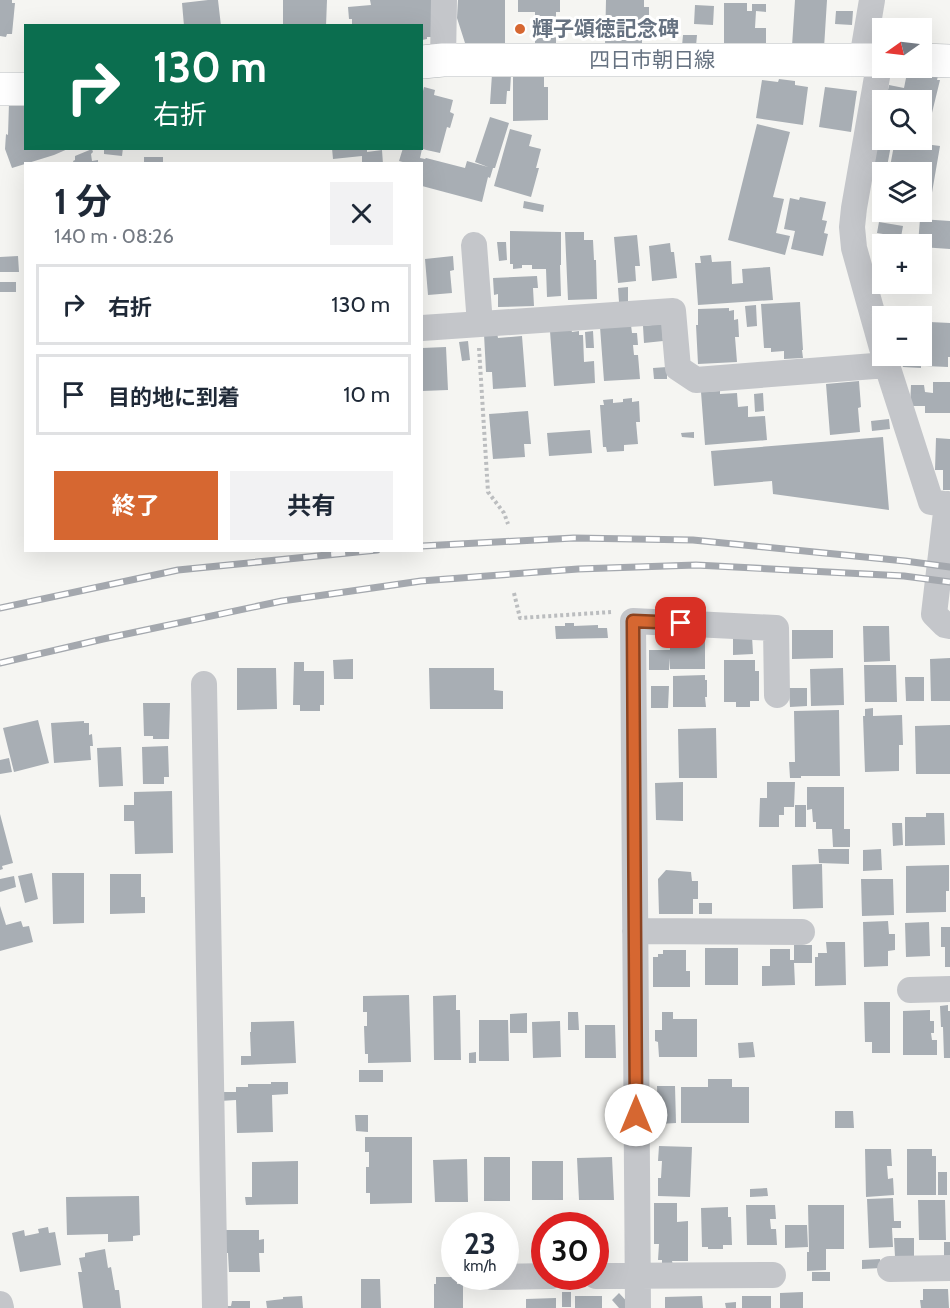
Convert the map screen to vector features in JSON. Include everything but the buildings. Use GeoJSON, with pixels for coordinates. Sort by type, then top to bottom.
{"type":"FeatureCollection","features":[{"type":"Feature","properties":{"kind":"main road","name":"四日市朝日線"},"geometry":{"type":"LineString","coordinates":[[432,61],[872,60]]}},
{"type":"Feature","properties":{"kind":"main road"},"geometry":{"type":"LineString","coordinates":[[932,60],[950,61]]}},
{"type":"Feature","properties":{"kind":"main road"},"geometry":{"type":"LineString","coordinates":[[0,89],[24,89]]}},
{"type":"Feature","properties":{"kind":"street"},"geometry":{"type":"LineString","coordinates":[[432,61],[444,0]]}},
{"type":"Feature","properties":{"kind":"street"},"geometry":{"type":"LineString","coordinates":[[872,0],[873,18]]}},
{"type":"Feature","properties":{"kind":"street"},"geometry":{"type":"LineString","coordinates":[[872,78],[852,227],[854,248],[872,313]]}},
{"type":"Feature","properties":{"kind":"street"},"geometry":{"type":"LineString","coordinates":[[474,245],[479,324]]}},
{"type":"Feature","properties":{"kind":"street"},"geometry":{"type":"LineString","coordinates":[[423,328],[672,311],[678,368],[696,380],[872,358]]}},
{"type":"Feature","properties":{"kind":"street"},"geometry":{"type":"LineString","coordinates":[[887,366],[931,502],[948,505],[934,614],[945,625],[950,626]]}},
{"type":"Feature","properties":{"kind":"street"},"geometry":{"type":"LineString","coordinates":[[638,1308],[633,621],[776,628],[777,695]]}},
{"type":"Feature","properties":{"kind":"street"},"geometry":{"type":"LineString","coordinates":[[204,684],[215,1308]]}},
{"type":"Feature","properties":{"kind":"street"},"geometry":{"type":"LineString","coordinates":[[635,931],[802,932]]}},
{"type":"Feature","properties":{"kind":"street"},"geometry":{"type":"LineString","coordinates":[[910,990],[950,989]]}},
{"type":"Feature","properties":{"kind":"street"},"geometry":{"type":"LineString","coordinates":[[890,1269],[950,1268]]}},
{"type":"Feature","properties":{"kind":"street"},"geometry":{"type":"LineString","coordinates":[[609,1276],[773,1275]]}},
{"type":"Feature","properties":{"kind":"path"},"geometry":{"type":"LineString","coordinates":[[479,324],[488,492],[504,513],[508,524]]}},
{"type":"Feature","properties":{"kind":"path"},"geometry":{"type":"LineString","coordinates":[[514,593],[520,618],[632,611],[633,621]]}},
{"type":"Feature","properties":{"kind":"railway"},"geometry":{"type":"LineString","coordinates":[[423,546],[574,538],[693,540],[950,567]]}},
{"type":"Feature","properties":{"kind":"railway"},"geometry":{"type":"LineString","coordinates":[[0,608],[178,570],[357,552]]}},
{"type":"Feature","properties":{"kind":"railway"},"geometry":{"type":"LineString","coordinates":[[0,663],[282,601],[421,581],[578,569],[696,565],[904,576],[950,582]]}},
{"type":"Feature","properties":{"kind":"place","name":"輝子頌徳記念碑"},"geometry":{"type":"Point","coordinates":[520,29]}},
{"type":"Feature","properties":{"kind":"route"},"geometry":{"type":"LineString","coordinates":[[636,1115],[633,621],[681,623]]}}]}
